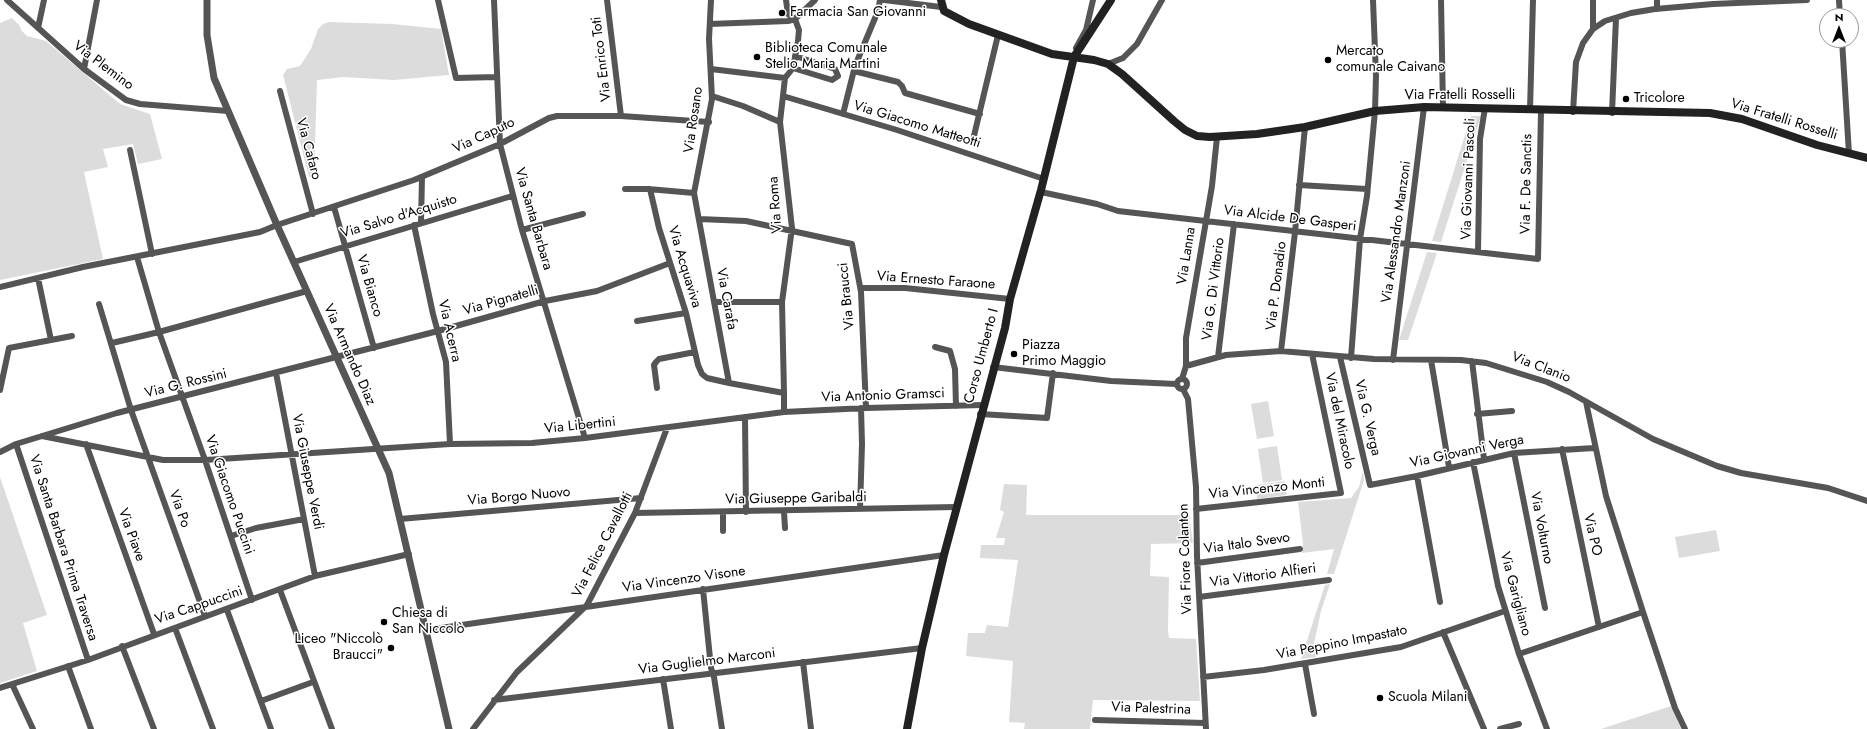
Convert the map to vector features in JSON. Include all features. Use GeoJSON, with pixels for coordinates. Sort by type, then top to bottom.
{"type":"FeatureCollection","features":[{"type":"Feature","properties":{"kind":"main road","name":"Corso Umberto I"},"geometry":{"type":"LineString","coordinates":[[907,729],[922,648],[944,555],[993,367],[1005,328],[1010,299],[1041,192],[1074,57],[1111,0]]}},
{"type":"Feature","properties":{"kind":"main road","name":"Via Fratelli Rosselli"},"geometry":{"type":"LineString","coordinates":[[941,3],[944,11],[998,35],[1052,54],[1108,64],[1185,130],[1197,136],[1217,137],[1305,127],[1375,111],[1443,107],[1612,113],[1710,113],[1730,116],[1849,154],[1867,158]]}},
{"type":"Feature","properties":{"kind":"street","name":"Via Plemino"},"geometry":{"type":"LineString","coordinates":[[7,0],[84,69],[126,100],[140,104],[228,111]]}},
{"type":"Feature","properties":{"kind":"street"},"geometry":{"type":"LineString","coordinates":[[38,28],[44,0]]}},
{"type":"Feature","properties":{"kind":"street"},"geometry":{"type":"LineString","coordinates":[[84,69],[97,0]]}},
{"type":"Feature","properties":{"kind":"street","name":"Via Armando Diaz"},"geometry":{"type":"LineString","coordinates":[[207,0],[207,35],[214,78],[277,225],[389,473],[449,729]]}},
{"type":"Feature","properties":{"kind":"street"},"geometry":{"type":"LineString","coordinates":[[438,0],[456,78],[497,77]]}},
{"type":"Feature","properties":{"kind":"street","name":"Via Santa Barbara"},"geometry":{"type":"LineString","coordinates":[[494,0],[500,144],[512,196],[545,301],[585,438]]}},
{"type":"Feature","properties":{"kind":"street","name":"Via Enrico Toti"},"geometry":{"type":"LineString","coordinates":[[607,0],[621,116]]}},
{"type":"Feature","properties":{"kind":"street","name":"Via Rosano"},"geometry":{"type":"LineString","coordinates":[[699,219],[694,194],[709,122],[712,96],[710,24],[711,0]]}},
{"type":"Feature","properties":{"kind":"street"},"geometry":{"type":"LineString","coordinates":[[711,69],[785,78],[793,68],[799,30],[795,19],[788,14],[786,0]]}},
{"type":"Feature","properties":{"kind":"street"},"geometry":{"type":"LineString","coordinates":[[710,24],[752,23],[795,19],[815,0]]}},
{"type":"Feature","properties":{"kind":"street"},"geometry":{"type":"LineString","coordinates":[[843,114],[854,71],[878,11],[880,0]]}},
{"type":"Feature","properties":{"kind":"street"},"geometry":{"type":"LineString","coordinates":[[884,0],[941,3]]}},
{"type":"Feature","properties":{"kind":"street"},"geometry":{"type":"LineString","coordinates":[[1074,57],[1078,44],[1086,30],[1092,0]]}},
{"type":"Feature","properties":{"kind":"street"},"geometry":{"type":"LineString","coordinates":[[1108,64],[1123,58],[1137,44],[1162,0]]}},
{"type":"Feature","properties":{"kind":"street"},"geometry":{"type":"LineString","coordinates":[[1352,358],[1360,239],[1375,111],[1376,76],[1373,0]]}},
{"type":"Feature","properties":{"kind":"street"},"geometry":{"type":"LineString","coordinates":[[1442,0],[1443,107]]}},
{"type":"Feature","properties":{"kind":"street"},"geometry":{"type":"LineString","coordinates":[[1530,110],[1533,0]]}},
{"type":"Feature","properties":{"kind":"street"},"geometry":{"type":"LineString","coordinates":[[1592,29],[1593,0]]}},
{"type":"Feature","properties":{"kind":"street"},"geometry":{"type":"LineString","coordinates":[[1657,0],[1657,9]]}},
{"type":"Feature","properties":{"kind":"street"},"geometry":{"type":"LineString","coordinates":[[1573,112],[1576,62],[1583,43],[1592,29],[1605,21],[1657,9],[1713,2],[1807,0]]}},
{"type":"Feature","properties":{"kind":"street"},"geometry":{"type":"LineString","coordinates":[[1612,113],[1616,18]]}},
{"type":"Feature","properties":{"kind":"street"},"geometry":{"type":"LineString","coordinates":[[969,153],[980,114],[998,35]]}},
{"type":"Feature","properties":{"kind":"street"},"geometry":{"type":"LineString","coordinates":[[1842,48],[1849,154]]}},
{"type":"Feature","properties":{"kind":"street"},"geometry":{"type":"LineString","coordinates":[[793,68],[832,80],[836,79],[838,76],[835,69],[795,56]]}},
{"type":"Feature","properties":{"kind":"street"},"geometry":{"type":"LineString","coordinates":[[854,71],[898,82],[902,86],[905,93],[980,114]]}},
{"type":"Feature","properties":{"kind":"street","name":"Via Roma"},"geometry":{"type":"LineString","coordinates":[[784,412],[782,302],[792,231],[780,122],[785,78]]}},
{"type":"Feature","properties":{"kind":"street","name":"Via Cafaro"},"geometry":{"type":"LineString","coordinates":[[280,91],[313,214]]}},
{"type":"Feature","properties":{"kind":"street"},"geometry":{"type":"LineString","coordinates":[[712,96],[743,106],[780,122]]}},
{"type":"Feature","properties":{"kind":"street","name":"Via Giacomo Matteotti"},"geometry":{"type":"LineString","coordinates":[[783,96],[969,153],[1044,179]]}},
{"type":"Feature","properties":{"kind":"street","name":"Via Alessandro Manzoni"},"geometry":{"type":"LineString","coordinates":[[1393,360],[1406,244],[1416,182],[1424,108]]}},
{"type":"Feature","properties":{"kind":"street","name":"Via Giovanni Pascoli"},"geometry":{"type":"LineString","coordinates":[[1478,251],[1480,139],[1485,108]]}},
{"type":"Feature","properties":{"kind":"street","name":"Via F. De Sanctis"},"geometry":{"type":"LineString","coordinates":[[1538,259],[1541,111]]}},
{"type":"Feature","properties":{"kind":"street","name":"Via Caputo"},"geometry":{"type":"LineString","coordinates":[[0,287],[260,232],[422,177],[500,144],[549,118],[557,116],[621,116],[709,122]]}},
{"type":"Feature","properties":{"kind":"street","name":"Via P. Donadio"},"geometry":{"type":"LineString","coordinates":[[1281,352],[1305,127]]}},
{"type":"Feature","properties":{"kind":"street","name":"Via Lanna"},"geometry":{"type":"LineString","coordinates":[[1182,379],[1186,366],[1186,338],[1212,186],[1217,137]]}},
{"type":"Feature","properties":{"kind":"street"},"geometry":{"type":"LineString","coordinates":[[130,150],[152,254]]}},
{"type":"Feature","properties":{"kind":"street"},"geometry":{"type":"LineString","coordinates":[[421,223],[422,177]]}},
{"type":"Feature","properties":{"kind":"street"},"geometry":{"type":"LineString","coordinates":[[1299,185],[1367,189]]}},
{"type":"Feature","properties":{"kind":"street"},"geometry":{"type":"LineString","coordinates":[[625,189],[650,189],[694,194]]}},
{"type":"Feature","properties":{"kind":"street","name":"Via Acquaviva"},"geometry":{"type":"LineString","coordinates":[[650,189],[659,228],[686,313],[702,374],[708,378],[729,383]]}},
{"type":"Feature","properties":{"kind":"street","name":"Via Alcide De Gasperi"},"geometry":{"type":"LineString","coordinates":[[1041,192],[1097,204],[1118,211],[1538,259]]}},
{"type":"Feature","properties":{"kind":"street","name":"Via Salvo d'Acquisto"},"geometry":{"type":"LineString","coordinates":[[294,262],[512,196]]}},
{"type":"Feature","properties":{"kind":"street","name":"Via Bianco"},"geometry":{"type":"LineString","coordinates":[[334,207],[374,348]]}},
{"type":"Feature","properties":{"kind":"street"},"geometry":{"type":"LineString","coordinates":[[522,230],[584,214]]}},
{"type":"Feature","properties":{"kind":"street"},"geometry":{"type":"LineString","coordinates":[[699,219],[746,221],[792,231]]}},
{"type":"Feature","properties":{"kind":"street","name":"Via Carafa"},"geometry":{"type":"LineString","coordinates":[[699,219],[729,383]]}},
{"type":"Feature","properties":{"kind":"street","name":"Via G. Di Vittorio"},"geometry":{"type":"LineString","coordinates":[[1218,357],[1234,224]]}},
{"type":"Feature","properties":{"kind":"street","name":"Via Acerra"},"geometry":{"type":"LineString","coordinates":[[414,225],[446,362],[450,444]]}},
{"type":"Feature","properties":{"kind":"street","name":"Via Braucci"},"geometry":{"type":"LineString","coordinates":[[792,231],[852,244],[861,288],[863,408],[860,509]]}},
{"type":"Feature","properties":{"kind":"street","name":"Via Giacomo Puccini"},"geometry":{"type":"LineString","coordinates":[[137,257],[159,332],[205,460],[252,600]]}},
{"type":"Feature","properties":{"kind":"street","name":"Via Pignatelli"},"geometry":{"type":"LineString","coordinates":[[336,358],[545,301],[597,291],[670,263]]}},
{"type":"Feature","properties":{"kind":"street"},"geometry":{"type":"LineString","coordinates":[[38,278],[51,340]]}},
{"type":"Feature","properties":{"kind":"street","name":"Via Ernesto Faraone"},"geometry":{"type":"LineString","coordinates":[[861,288],[905,288],[1010,299]]}},
{"type":"Feature","properties":{"kind":"street"},"geometry":{"type":"LineString","coordinates":[[112,343],[159,332],[307,291]]}},
{"type":"Feature","properties":{"kind":"street"},"geometry":{"type":"LineString","coordinates":[[715,302],[782,302]]}},
{"type":"Feature","properties":{"kind":"street","name":"Via Po"},"geometry":{"type":"LineString","coordinates":[[99,304],[131,410],[205,616]]}},
{"type":"Feature","properties":{"kind":"street"},"geometry":{"type":"LineString","coordinates":[[637,321],[686,313]]}},
{"type":"Feature","properties":{"kind":"street"},"geometry":{"type":"LineString","coordinates":[[0,390],[9,348],[72,336]]}},
{"type":"Feature","properties":{"kind":"street"},"geometry":{"type":"LineString","coordinates":[[935,347],[950,351],[955,369],[956,406]]}},
{"type":"Feature","properties":{"kind":"street"},"geometry":{"type":"LineString","coordinates":[[657,388],[654,365],[659,359],[695,352]]}},
{"type":"Feature","properties":{"kind":"street","name":"Via Clanio"},"geometry":{"type":"LineString","coordinates":[[1186,366],[1238,353],[1281,352],[1393,360],[1472,361],[1501,366],[1547,382],[1569,392],[1653,439],[1716,466],[1741,473],[1828,488],[1867,501]]}},
{"type":"Feature","properties":{"kind":"street","name":"Via del Miracolo"},"geometry":{"type":"LineString","coordinates":[[1312,354],[1341,493]]}},
{"type":"Feature","properties":{"kind":"street","name":"Via G. Verga"},"geometry":{"type":"LineString","coordinates":[[1340,357],[1370,485]]}},
{"type":"Feature","properties":{"kind":"street","name":"Via G. Rossini"},"geometry":{"type":"LineString","coordinates":[[0,452],[16,444],[131,410],[336,358]]}},
{"type":"Feature","properties":{"kind":"street"},"geometry":{"type":"LineString","coordinates":[[1431,360],[1449,467]]}},
{"type":"Feature","properties":{"kind":"street"},"geometry":{"type":"LineString","coordinates":[[1472,361],[1477,414],[1484,459]]}},
{"type":"Feature","properties":{"kind":"street"},"geometry":{"type":"LineString","coordinates":[[993,367],[1111,381],[1176,384],[1179,388],[1183,389],[1186,382],[1182,379],[1177,381],[1176,384]]}},
{"type":"Feature","properties":{"kind":"street","name":"Via Giuseppe Verdi"},"geometry":{"type":"LineString","coordinates":[[276,373],[315,576]]}},
{"type":"Feature","properties":{"kind":"street","name":"Via Antonio Gramsci"},"geometry":{"type":"LineString","coordinates":[[784,412],[863,408],[956,406],[1047,418],[1053,373]]}},
{"type":"Feature","properties":{"kind":"street"},"geometry":{"type":"LineString","coordinates":[[729,383],[784,393]]}},
{"type":"Feature","properties":{"kind":"street","name":"Via Fiore Colanton"},"geometry":{"type":"LineString","coordinates":[[1183,389],[1188,400],[1190,415],[1206,726]]}},
{"type":"Feature","properties":{"kind":"street"},"geometry":{"type":"LineString","coordinates":[[1586,402],[1594,448],[1606,496],[1675,708],[1684,729]]}},
{"type":"Feature","properties":{"kind":"street"},"geometry":{"type":"LineString","coordinates":[[1477,414],[1512,411]]}},
{"type":"Feature","properties":{"kind":"street","name":"Via Libertini"},"geometry":{"type":"LineString","coordinates":[[42,436],[163,460],[205,460],[378,450],[450,444],[532,443],[667,428],[784,412]]}},
{"type":"Feature","properties":{"kind":"street"},"geometry":{"type":"LineString","coordinates":[[745,417],[746,512]]}},
{"type":"Feature","properties":{"kind":"street","name":"Via Felice Cavallotti"},"geometry":{"type":"LineString","coordinates":[[473,729],[517,672],[587,605],[636,513],[667,428]]}},
{"type":"Feature","properties":{"kind":"street","name":"Via Santa Barbara Prima Traversa"},"geometry":{"type":"LineString","coordinates":[[16,444],[88,660]]}},
{"type":"Feature","properties":{"kind":"street","name":"Via Piave"},"geometry":{"type":"LineString","coordinates":[[86,444],[154,634]]}},
{"type":"Feature","properties":{"kind":"street","name":"Via Giovanni Verga"},"geometry":{"type":"LineString","coordinates":[[1370,485],[1417,476],[1449,467],[1514,453],[1594,448]]}},
{"type":"Feature","properties":{"kind":"street","name":"Via PO"},"geometry":{"type":"LineString","coordinates":[[1562,449],[1599,627]]}},
{"type":"Feature","properties":{"kind":"street","name":"Via Volturno"},"geometry":{"type":"LineString","coordinates":[[1514,453],[1545,608]]}},
{"type":"Feature","properties":{"kind":"street","name":"Via Garigliano"},"geometry":{"type":"LineString","coordinates":[[1473,462],[1498,586],[1519,654],[1547,729]]}},
{"type":"Feature","properties":{"kind":"street"},"geometry":{"type":"LineString","coordinates":[[1417,476],[1440,602]]}},
{"type":"Feature","properties":{"kind":"street","name":"Via Vincenzo Monti"},"geometry":{"type":"LineString","coordinates":[[1196,509],[1341,493]]}},
{"type":"Feature","properties":{"kind":"street","name":"Via Borgo Nuovo"},"geometry":{"type":"LineString","coordinates":[[400,519],[641,498]]}},
{"type":"Feature","properties":{"kind":"street","name":"Via Giuseppe Garibaldi"},"geometry":{"type":"LineString","coordinates":[[636,513],[784,512],[956,507]]}},
{"type":"Feature","properties":{"kind":"street"},"geometry":{"type":"LineString","coordinates":[[723,512],[723,531]]}},
{"type":"Feature","properties":{"kind":"street"},"geometry":{"type":"LineString","coordinates":[[784,512],[785,528]]}},
{"type":"Feature","properties":{"kind":"street"},"geometry":{"type":"LineString","coordinates":[[231,536],[256,528],[304,519]]}},
{"type":"Feature","properties":{"kind":"street","name":"Via Italo Svevo"},"geometry":{"type":"LineString","coordinates":[[1197,563],[1300,549]]}},
{"type":"Feature","properties":{"kind":"street","name":"Via Cappuccini"},"geometry":{"type":"LineString","coordinates":[[0,688],[88,660],[154,634],[226,610],[315,576],[409,554]]}},
{"type":"Feature","properties":{"kind":"street","name":"Via Vincenzo Visone"},"geometry":{"type":"LineString","coordinates":[[427,630],[587,605],[944,555]]}},
{"type":"Feature","properties":{"kind":"street","name":"Via Vittorio Alfieri"},"geometry":{"type":"LineString","coordinates":[[1199,597],[1329,580]]}},
{"type":"Feature","properties":{"kind":"street"},"geometry":{"type":"LineString","coordinates":[[703,589],[711,668],[722,729]]}},
{"type":"Feature","properties":{"kind":"street"},"geometry":{"type":"LineString","coordinates":[[280,590],[313,682],[332,729]]}},
{"type":"Feature","properties":{"kind":"street"},"geometry":{"type":"LineString","coordinates":[[226,610],[271,729]]}},
{"type":"Feature","properties":{"kind":"street","name":"Via Peppino Impastato"},"geometry":{"type":"LineString","coordinates":[[1203,677],[1306,664],[1401,647],[1505,611]]}},
{"type":"Feature","properties":{"kind":"street"},"geometry":{"type":"LineString","coordinates":[[1519,654],[1643,612]]}},
{"type":"Feature","properties":{"kind":"street"},"geometry":{"type":"LineString","coordinates":[[175,628],[212,729]]}},
{"type":"Feature","properties":{"kind":"street"},"geometry":{"type":"LineString","coordinates":[[1443,632],[1484,729]]}},
{"type":"Feature","properties":{"kind":"street"},"geometry":{"type":"LineString","coordinates":[[122,646],[154,729]]}},
{"type":"Feature","properties":{"kind":"street","name":"Via Guglielmo Marconi"},"geometry":{"type":"LineString","coordinates":[[494,700],[922,648]]}},
{"type":"Feature","properties":{"kind":"street"},"geometry":{"type":"LineString","coordinates":[[803,662],[811,729]]}},
{"type":"Feature","properties":{"kind":"street"},"geometry":{"type":"LineString","coordinates":[[1306,664],[1314,714]]}},
{"type":"Feature","properties":{"kind":"street"},"geometry":{"type":"LineString","coordinates":[[68,666],[91,729]]}},
{"type":"Feature","properties":{"kind":"street"},"geometry":{"type":"LineString","coordinates":[[663,679],[671,729]]}},
{"type":"Feature","properties":{"kind":"street"},"geometry":{"type":"LineString","coordinates":[[261,701],[313,682]]}},
{"type":"Feature","properties":{"kind":"street"},"geometry":{"type":"LineString","coordinates":[[12,684],[33,729]]}},
{"type":"Feature","properties":{"kind":"street","name":"Via Palestrina"},"geometry":{"type":"LineString","coordinates":[[1095,720],[1206,726]]}},
{"type":"Feature","properties":{"kind":"street"},"geometry":{"type":"LineString","coordinates":[[1500,729],[1519,724]]}},
{"type":"Feature","properties":{"kind":"shaded area"},"geometry":{"type":"Polygon","coordinates":[[[12,18],[27,36],[46,41],[120,104],[150,114],[162,159],[138,164],[133,144],[103,149],[108,167],[84,172],[103,259],[0,280],[0,23],[12,18]]]}},
{"type":"Feature","properties":{"kind":"shaded area"},"geometry":{"type":"Polygon","coordinates":[[[329,22],[392,24],[441,29],[449,75],[394,80],[343,77],[317,80],[314,177],[309,177],[283,75],[287,69],[300,66],[311,49],[318,29],[323,24],[329,22]]]}},
{"type":"Feature","properties":{"kind":"shaded area"},"geometry":{"type":"Polygon","coordinates":[[[1471,116],[1481,116],[1441,242],[1432,241],[1471,116]]]}},
{"type":"Feature","properties":{"kind":"shaded area"},"geometry":{"type":"Polygon","coordinates":[[[1427,252],[1437,253],[1408,340],[1399,340],[1427,252]]]}},
{"type":"Feature","properties":{"kind":"shaded area"},"geometry":{"type":"Polygon","coordinates":[[[1268,401],[1274,436],[1257,439],[1251,404],[1268,401]]]}},
{"type":"Feature","properties":{"kind":"shaded area"},"geometry":{"type":"Polygon","coordinates":[[[1277,446],[1282,480],[1263,483],[1258,449],[1277,446]]]}},
{"type":"Feature","properties":{"kind":"shaded area"},"geometry":{"type":"Polygon","coordinates":[[[1363,471],[1364,480],[1334,574],[1327,574],[1334,549],[1302,553],[1303,543],[1298,502],[1351,498],[1359,487],[1363,471]]]}},
{"type":"Feature","properties":{"kind":"shaded area"},"geometry":{"type":"Polygon","coordinates":[[[0,477],[47,615],[23,623],[37,671],[0,683],[0,477]]]}},
{"type":"Feature","properties":{"kind":"shaded area"},"geometry":{"type":"Polygon","coordinates":[[[1285,481],[1287,495],[1257,499],[1256,485],[1285,481]]]}},
{"type":"Feature","properties":{"kind":"shaded area"},"geometry":{"type":"Polygon","coordinates":[[[1004,484],[1027,485],[1026,515],[1189,515],[1193,543],[1151,544],[1150,576],[1169,577],[1169,638],[1196,639],[1200,701],[1093,700],[1090,729],[1024,729],[1025,723],[1009,722],[1013,661],[966,656],[968,633],[985,633],[987,625],[1008,627],[1018,560],[980,558],[981,545],[1004,545],[1005,538],[996,538],[1004,512],[1000,510],[1004,484]]]}},
{"type":"Feature","properties":{"kind":"shaded area"},"geometry":{"type":"Polygon","coordinates":[[[1716,530],[1720,551],[1679,558],[1675,537],[1716,530]]]}},
{"type":"Feature","properties":{"kind":"shaded area"},"geometry":{"type":"Polygon","coordinates":[[[1330,584],[1321,611],[1314,644],[1316,657],[1301,659],[1325,585],[1330,584]]]}},
{"type":"Feature","properties":{"kind":"shaded area"},"geometry":{"type":"Polygon","coordinates":[[[1671,706],[1681,729],[1601,729],[1671,706]]]}},
{"type":"Feature","properties":{"kind":"place","name":"Farmacia San Giovanni"},"geometry":{"type":"Point","coordinates":[782,13]}},
{"type":"Feature","properties":{"kind":"place","name":"Biblioteca Comunale Stelio Maria Martini"},"geometry":{"type":"Point","coordinates":[757,57]}},
{"type":"Feature","properties":{"kind":"place","name":"Mercato comunale Caivano"},"geometry":{"type":"Point","coordinates":[1328,60]}},
{"type":"Feature","properties":{"kind":"place","name":"Tricolore"},"geometry":{"type":"Point","coordinates":[1626,99]}},
{"type":"Feature","properties":{"kind":"place","name":"Piazza Primo Maggio"},"geometry":{"type":"Point","coordinates":[1014,354]}},
{"type":"Feature","properties":{"kind":"place","name":"Chiesa di San Niccolò"},"geometry":{"type":"Point","coordinates":[384,622]}},
{"type":"Feature","properties":{"kind":"place","name":"Liceo \"Niccolò Braucci\""},"geometry":{"type":"Point","coordinates":[391,648]}},
{"type":"Feature","properties":{"kind":"place","name":"Scuola Milani"},"geometry":{"type":"Point","coordinates":[1380,698]}}]}
